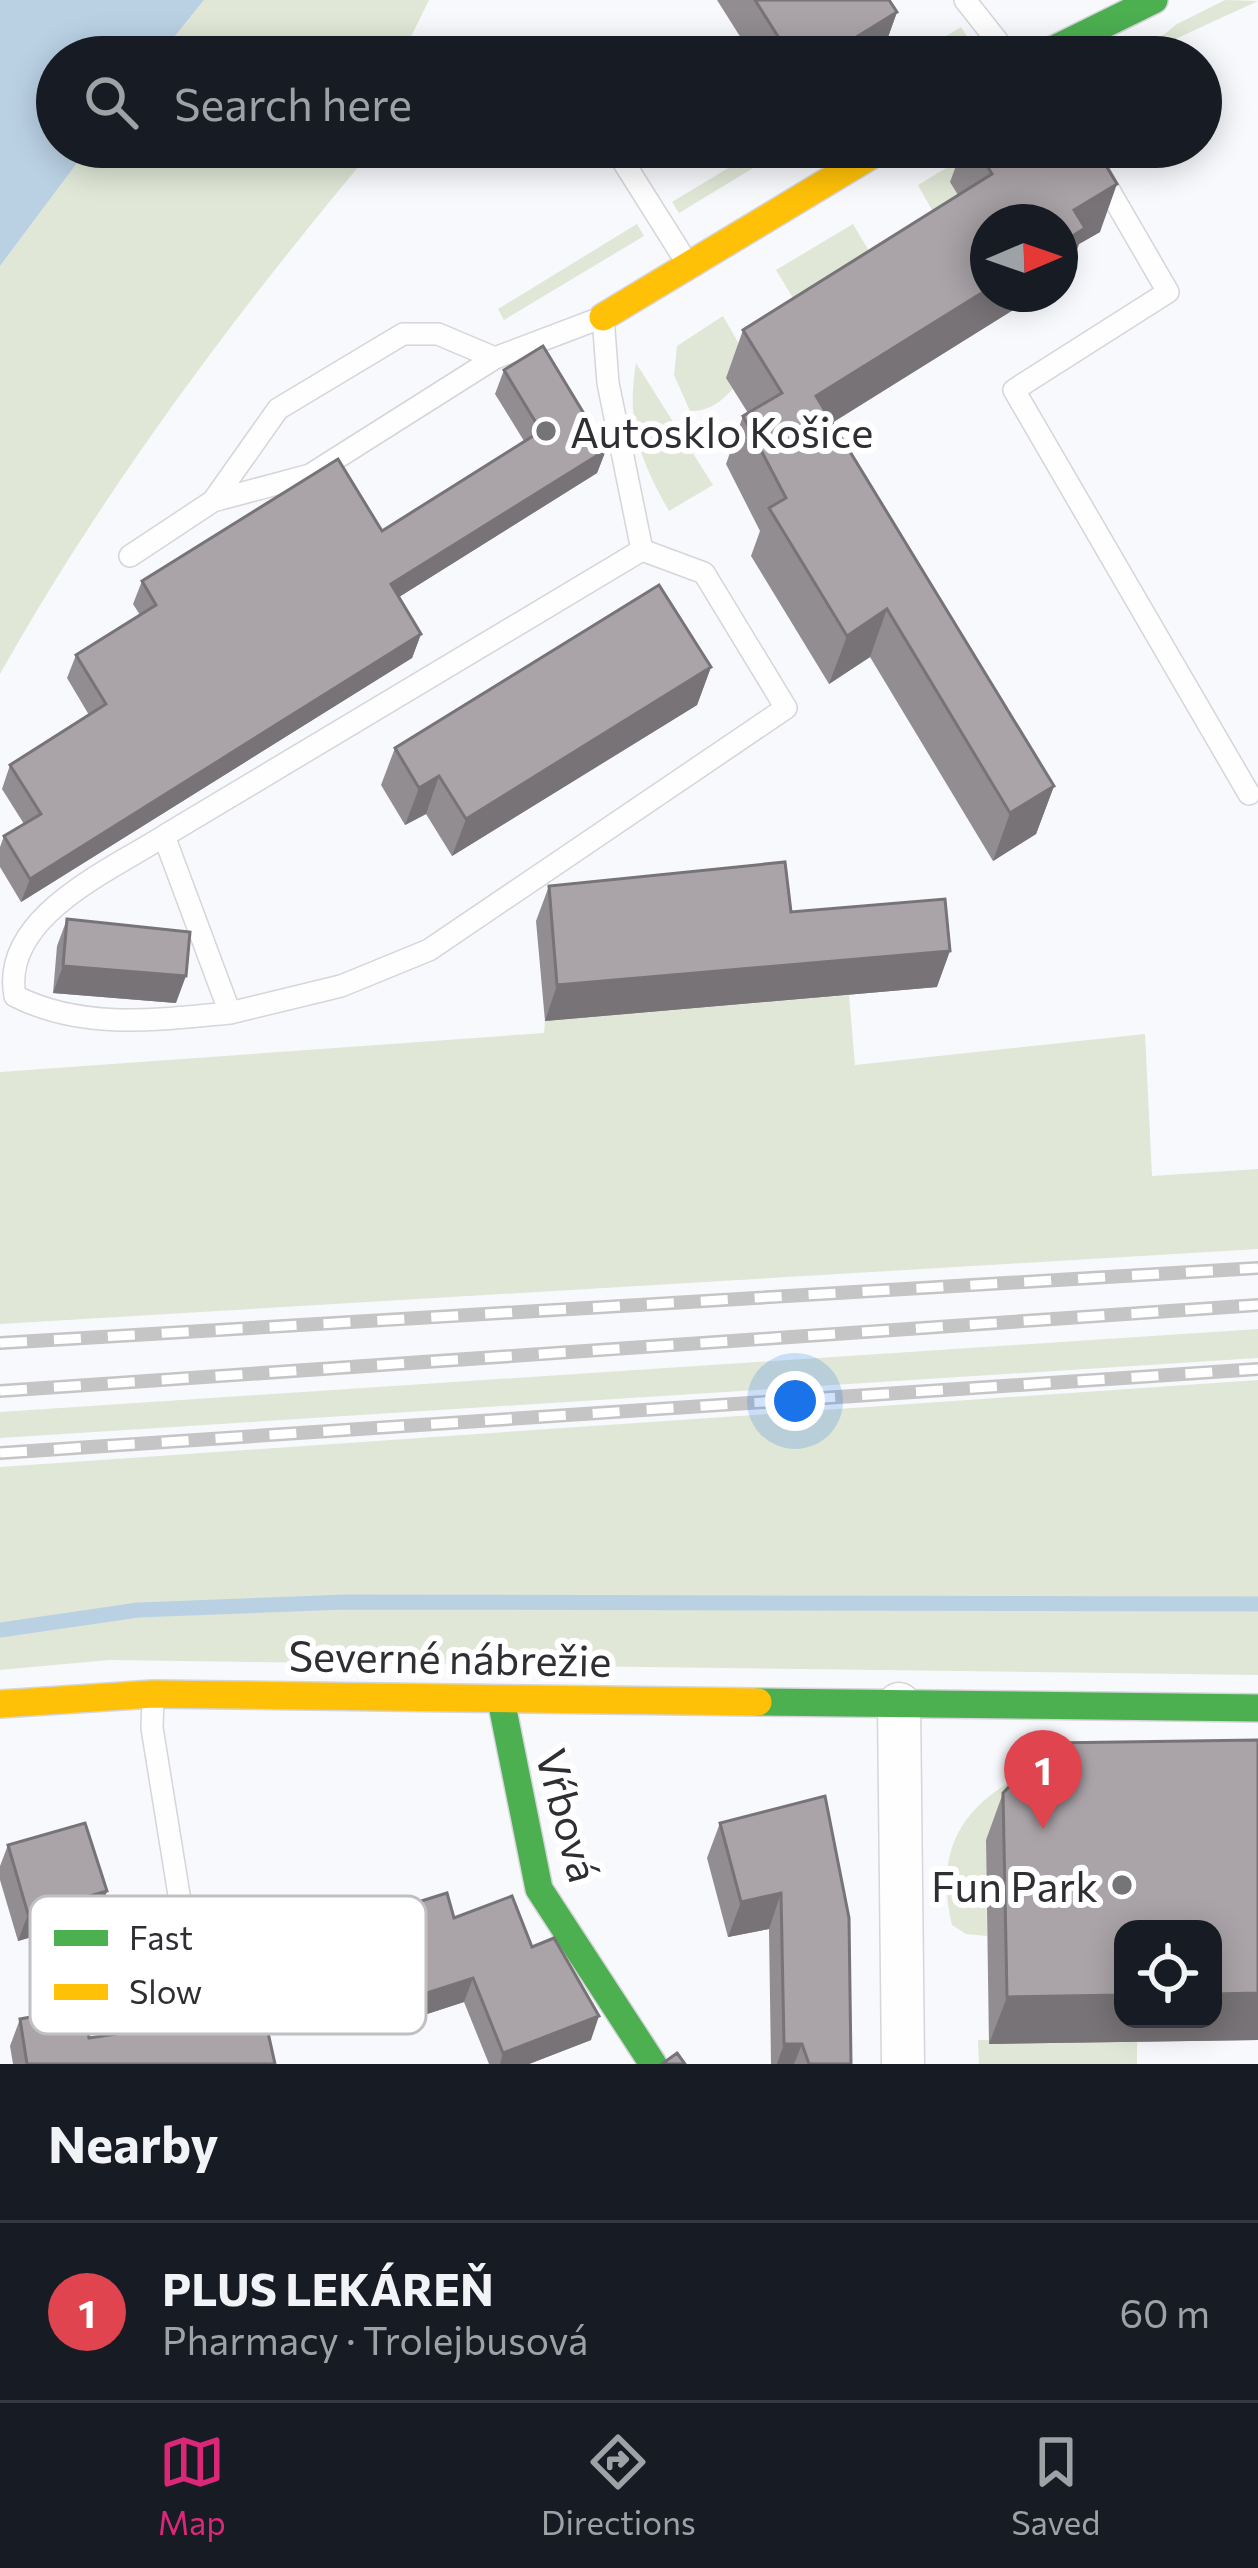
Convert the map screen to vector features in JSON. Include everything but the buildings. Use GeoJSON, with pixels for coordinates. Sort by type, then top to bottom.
{"type":"FeatureCollection","features":[{"type":"Feature","properties":{"kind":"street"},"geometry":{"type":"LineString","coordinates":[[1081,36],[1154,0]]}},
{"type":"Feature","properties":{"kind":"street"},"geometry":{"type":"LineString","coordinates":[[603,317],[850,168]]}},
{"type":"Feature","properties":{"kind":"street","name":"Severné nábrežie"},"geometry":{"type":"LineString","coordinates":[[0,1704],[153,1694],[1258,1708]]}},
{"type":"Feature","properties":{"kind":"street","name":"Vŕbová"},"geometry":{"type":"LineString","coordinates":[[501,1700],[539,1889],[653,2064]]}},
{"type":"Feature","properties":{"kind":"street"},"geometry":{"type":"LineString","coordinates":[[899,1704],[903,2064]]}},
{"type":"Feature","properties":{"kind":"lane"},"geometry":{"type":"LineString","coordinates":[[965,0],[993,36]]}},
{"type":"Feature","properties":{"kind":"lane"},"geometry":{"type":"LineString","coordinates":[[627,168],[688,265]]}},
{"type":"Feature","properties":{"kind":"lane"},"geometry":{"type":"LineString","coordinates":[[1096,168],[1168,292],[1014,390],[1249,794]]}},
{"type":"Feature","properties":{"kind":"lane"},"geometry":{"type":"LineString","coordinates":[[130,556],[214,501],[310,475],[495,358],[603,317],[608,383],[642,550]]}},
{"type":"Feature","properties":{"kind":"lane"},"geometry":{"type":"LineString","coordinates":[[214,501],[278,409],[403,334],[438,334],[495,358]]}},
{"type":"Feature","properties":{"kind":"lane"},"geometry":{"type":"LineString","coordinates":[[642,550],[704,573],[786,708],[429,950],[341,986],[230,1013],[144,1021],[78,1017],[15,996],[11,980],[27,931],[66,897],[642,550]]}},
{"type":"Feature","properties":{"kind":"lane"},"geometry":{"type":"LineString","coordinates":[[164,836],[230,1013]]}},
{"type":"Feature","properties":{"kind":"lane"},"geometry":{"type":"LineString","coordinates":[[153,1694],[152,1728],[179,1896]]}},
{"type":"Feature","properties":{"kind":"green space"},"geometry":{"type":"Polygon","coordinates":[[[204,0],[429,0],[411,36],[175,36],[204,0]]]}},
{"type":"Feature","properties":{"kind":"green space"},"geometry":{"type":"Polygon","coordinates":[[[1225,0],[1258,1],[1182,36],[1162,36],[1225,0]]]}},
{"type":"Feature","properties":{"kind":"green space"},"geometry":{"type":"Polygon","coordinates":[[[961,27],[967,36],[946,36],[961,27]]]}},
{"type":"Feature","properties":{"kind":"green space"},"geometry":{"type":"Polygon","coordinates":[[[73,168],[358,168],[273,272],[128,468],[0,674],[0,266],[73,168]]]}},
{"type":"Feature","properties":{"kind":"green space"},"geometry":{"type":"Polygon","coordinates":[[[728,168],[753,168],[679,213],[672,202],[728,168]]]}},
{"type":"Feature","properties":{"kind":"green space"},"geometry":{"type":"Polygon","coordinates":[[[946,168],[979,168],[970,225],[948,239],[918,185],[946,168]]]}},
{"type":"Feature","properties":{"kind":"green space"},"geometry":{"type":"Polygon","coordinates":[[[637,224],[644,236],[504,320],[498,309],[637,224]]]}},
{"type":"Feature","properties":{"kind":"green space"},"geometry":{"type":"Polygon","coordinates":[[[853,224],[885,278],[810,326],[776,270],[853,224]]]}},
{"type":"Feature","properties":{"kind":"green space"},"geometry":{"type":"Polygon","coordinates":[[[723,316],[750,363],[718,402],[690,411],[674,375],[677,346],[723,316]]]}},
{"type":"Feature","properties":{"kind":"green space"},"geometry":{"type":"Polygon","coordinates":[[[636,363],[713,485],[669,511],[650,475],[634,423],[636,363]]]}},
{"type":"Feature","properties":{"kind":"green space"},"geometry":{"type":"Polygon","coordinates":[[[849,995],[855,1065],[1145,1034],[1152,1176],[1258,1169],[1258,1249],[0,1324],[0,1072],[544,1033],[545,1021],[849,995]]]}},
{"type":"Feature","properties":{"kind":"green space"},"geometry":{"type":"Polygon","coordinates":[[[1258,1329],[1258,1358],[0,1438],[0,1412],[1258,1329]]]}},
{"type":"Feature","properties":{"kind":"green space"},"geometry":{"type":"Polygon","coordinates":[[[1258,1380],[1258,1675],[109,1660],[0,1670],[0,1467],[1258,1380]]]}},
{"type":"Feature","properties":{"kind":"green space"},"geometry":{"type":"Polygon","coordinates":[[[1091,1746],[986,1840],[987,1936],[966,1934],[952,1925],[947,1886],[950,1854],[961,1828],[1002,1787],[1091,1746]]]}},
{"type":"Feature","properties":{"kind":"green space"},"geometry":{"type":"Polygon","coordinates":[[[978,2040],[1137,2042],[1137,2064],[979,2064],[978,2040]]]}},
{"type":"Feature","properties":{"kind":"water"},"geometry":{"type":"Polygon","coordinates":[[[0,0],[204,0],[175,36],[36,36],[36,168],[73,168],[0,266],[0,0]]]}},
{"type":"Feature","properties":{"kind":"waterway"},"geometry":{"type":"LineString","coordinates":[[0,1630],[138,1610],[345,1602],[1258,1604]]}},
{"type":"Feature","properties":{"kind":"railway"},"geometry":{"type":"LineString","coordinates":[[0,1343],[1258,1268]]}},
{"type":"Feature","properties":{"kind":"railway"},"geometry":{"type":"LineString","coordinates":[[0,1391],[1258,1305]]}},
{"type":"Feature","properties":{"kind":"railway"},"geometry":{"type":"LineString","coordinates":[[0,1453],[1258,1369]]}},
{"type":"Feature","properties":{"kind":"traffic: fast"},"geometry":{"type":"LineString","coordinates":[[1081,36],[1154,0]]}},
{"type":"Feature","properties":{"kind":"traffic: fast"},"geometry":{"type":"LineString","coordinates":[[501,1700],[539,1889],[653,2064]]}},
{"type":"Feature","properties":{"kind":"traffic: fast"},"geometry":{"type":"LineString","coordinates":[[758,1702],[1258,1708]]}},
{"type":"Feature","properties":{"kind":"traffic: slow"},"geometry":{"type":"LineString","coordinates":[[603,317],[850,168]]}},
{"type":"Feature","properties":{"kind":"traffic: slow"},"geometry":{"type":"LineString","coordinates":[[0,1704],[153,1694],[758,1702]]}},
{"type":"Feature","properties":{"kind":"place","name":"Autosklo Košice"},"geometry":{"type":"Point","coordinates":[546,431]}},
{"type":"Feature","properties":{"kind":"place","name":"PLUS LEKÁREŇ"},"geometry":{"type":"Point","coordinates":[1043,1829]}},
{"type":"Feature","properties":{"kind":"place","name":"Fun Park"},"geometry":{"type":"Point","coordinates":[1122,1885]}}]}
